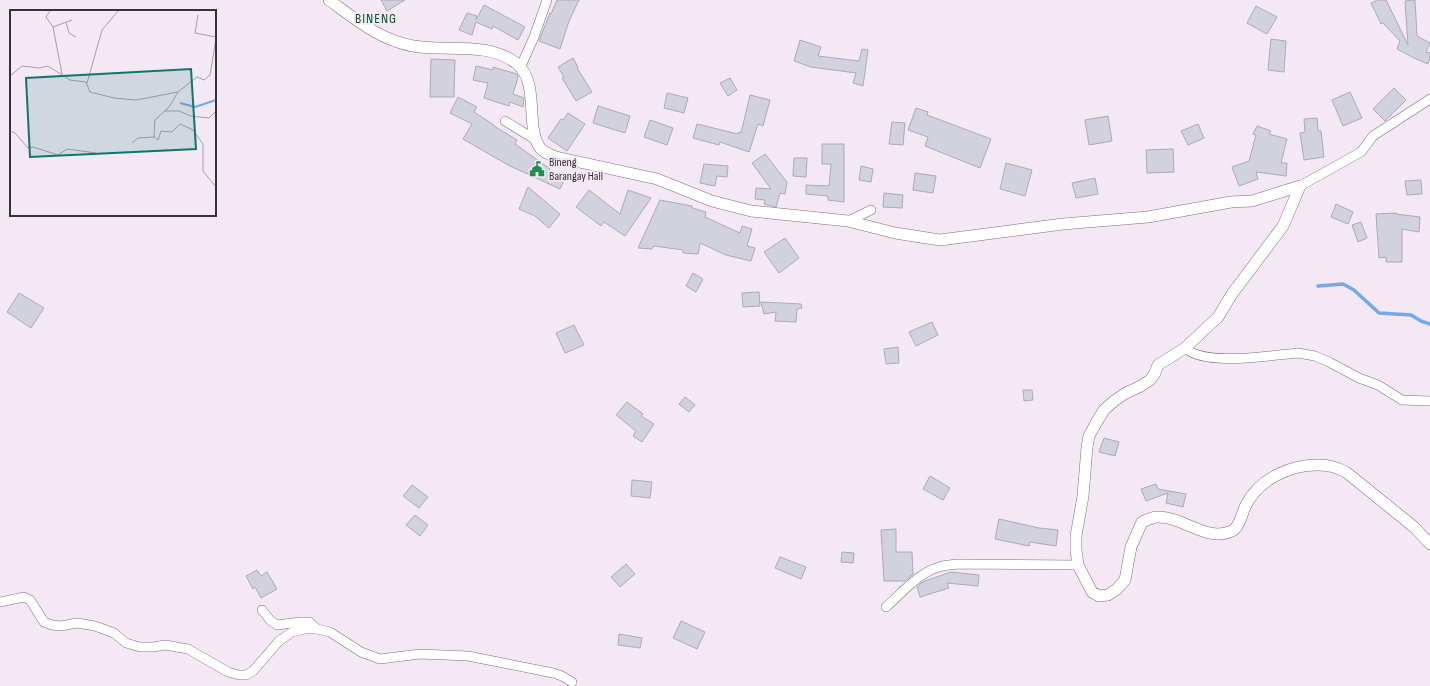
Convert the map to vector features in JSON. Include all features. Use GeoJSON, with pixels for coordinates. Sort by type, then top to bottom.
{"type":"FeatureCollection","features":[{"type":"Feature","properties":{"kind":"street"},"geometry":{"type":"LineString","coordinates":[[329,0],[370,30],[390,40],[414,46],[483,50],[503,56],[521,66],[528,79],[536,140],[540,148],[546,153],[556,157],[657,179],[718,202],[751,211],[848,220],[915,237],[946,240],[1064,224],[1148,216],[1231,202],[1252,201],[1300,186],[1361,152],[1373,136],[1430,99]]}},
{"type":"Feature","properties":{"kind":"street"},"geometry":{"type":"LineString","coordinates":[[521,66],[534,37],[547,0]]}},
{"type":"Feature","properties":{"kind":"street"},"geometry":{"type":"LineString","coordinates":[[505,121],[536,140]]}},
{"type":"Feature","properties":{"kind":"street"},"geometry":{"type":"LineString","coordinates":[[1300,186],[1282,226],[1232,294],[1218,317],[1185,348],[1158,365],[1150,380],[1114,401],[1104,410],[1096,423],[1089,436],[1087,447],[1083,496],[1076,536],[1078,565],[1092,592],[1099,596],[1108,595],[1117,590],[1125,580],[1131,547],[1142,522],[1157,517],[1175,520],[1208,533],[1220,534],[1233,531],[1237,526],[1246,503],[1256,489],[1277,474],[1304,466],[1320,465],[1333,467],[1346,472],[1414,528],[1430,544]]}},
{"type":"Feature","properties":{"kind":"street"},"geometry":{"type":"LineString","coordinates":[[848,220],[871,210]]}},
{"type":"Feature","properties":{"kind":"street"},"geometry":{"type":"LineString","coordinates":[[1185,348],[1188,351],[1204,356],[1222,358],[1298,353],[1307,354],[1330,362],[1359,378],[1378,385],[1402,400],[1430,401]]}},
{"type":"Feature","properties":{"kind":"street"},"geometry":{"type":"LineString","coordinates":[[886,607],[917,580],[928,572],[939,567],[957,564],[1078,565]]}},
{"type":"Feature","properties":{"kind":"street"},"geometry":{"type":"LineString","coordinates":[[0,602],[24,597],[30,600],[44,622],[52,625],[60,626],[77,623],[95,626],[114,633],[126,643],[140,647],[165,645],[188,649],[228,672],[239,675],[246,675],[253,671],[279,641],[292,632],[305,629],[317,629],[330,632],[370,657],[380,659],[420,654],[468,656],[553,673],[572,682]]}},
{"type":"Feature","properties":{"kind":"street"},"geometry":{"type":"LineString","coordinates":[[262,610],[270,620],[277,625],[309,622],[317,629]]}},
{"type":"Feature","properties":{"kind":"building"},"geometry":{"type":"Polygon","coordinates":[[[381,0],[405,0],[387,11],[381,0]]]}},
{"type":"Feature","properties":{"kind":"building"},"geometry":{"type":"Polygon","coordinates":[[[557,0],[579,0],[569,21],[560,49],[539,41],[557,0]]]}},
{"type":"Feature","properties":{"kind":"building"},"geometry":{"type":"Polygon","coordinates":[[[1378,0],[1386,0],[1408,45],[1405,1],[1415,0],[1417,36],[1430,43],[1426,52],[1430,53],[1428,64],[1397,49],[1400,41],[1383,23],[1381,24],[1371,3],[1378,0]]]}},
{"type":"Feature","properties":{"kind":"building"},"geometry":{"type":"Polygon","coordinates":[[[484,5],[525,27],[518,40],[493,26],[492,29],[476,22],[472,35],[459,30],[467,13],[477,16],[476,20],[484,5]]]}},
{"type":"Feature","properties":{"kind":"building"},"geometry":{"type":"Polygon","coordinates":[[[1256,6],[1277,17],[1267,34],[1247,23],[1256,6]]]}},
{"type":"Feature","properties":{"kind":"building"},"geometry":{"type":"Polygon","coordinates":[[[1271,39],[1286,41],[1284,72],[1268,70],[1271,39]]]}},
{"type":"Feature","properties":{"kind":"building"},"geometry":{"type":"Polygon","coordinates":[[[800,40],[821,47],[818,56],[859,61],[862,49],[868,50],[863,86],[853,83],[856,73],[811,67],[794,61],[800,40]]]}},
{"type":"Feature","properties":{"kind":"building"},"geometry":{"type":"Polygon","coordinates":[[[573,58],[578,67],[577,68],[592,92],[576,101],[562,78],[564,77],[558,67],[573,58]]]}},
{"type":"Feature","properties":{"kind":"building"},"geometry":{"type":"Polygon","coordinates":[[[431,59],[455,60],[454,97],[430,97],[431,59]]]}},
{"type":"Feature","properties":{"kind":"building"},"geometry":{"type":"Polygon","coordinates":[[[476,66],[493,70],[493,67],[517,74],[518,77],[513,94],[524,98],[523,107],[510,102],[509,106],[484,98],[488,83],[473,80],[476,66]]]}},
{"type":"Feature","properties":{"kind":"building"},"geometry":{"type":"Polygon","coordinates":[[[730,78],[737,90],[728,96],[720,83],[730,78]]]}},
{"type":"Feature","properties":{"kind":"building"},"geometry":{"type":"Polygon","coordinates":[[[1394,88],[1406,100],[1385,121],[1373,109],[1394,88]]]}},
{"type":"Feature","properties":{"kind":"building"},"geometry":{"type":"Polygon","coordinates":[[[1350,92],[1362,118],[1343,126],[1332,100],[1350,92]]]}},
{"type":"Feature","properties":{"kind":"building"},"geometry":{"type":"Polygon","coordinates":[[[667,93],[688,98],[684,113],[664,108],[667,93]]]}},
{"type":"Feature","properties":{"kind":"building"},"geometry":{"type":"Polygon","coordinates":[[[750,95],[770,100],[763,126],[758,124],[749,152],[720,142],[719,145],[693,138],[697,124],[738,134],[739,132],[741,133],[750,95]]]}},
{"type":"Feature","properties":{"kind":"building"},"geometry":{"type":"Polygon","coordinates":[[[458,97],[477,107],[474,112],[517,140],[515,144],[550,169],[549,171],[565,178],[560,189],[508,165],[463,139],[472,124],[450,113],[458,97]]]}},
{"type":"Feature","properties":{"kind":"building"},"geometry":{"type":"Polygon","coordinates":[[[598,106],[630,116],[625,133],[593,123],[598,106]]]}},
{"type":"Feature","properties":{"kind":"building"},"geometry":{"type":"Polygon","coordinates":[[[916,108],[928,112],[927,115],[991,139],[980,168],[925,146],[928,137],[908,130],[916,108]]]}},
{"type":"Feature","properties":{"kind":"building"},"geometry":{"type":"Polygon","coordinates":[[[568,113],[585,124],[567,151],[548,138],[561,119],[563,120],[568,113]]]}},
{"type":"Feature","properties":{"kind":"building"},"geometry":{"type":"Polygon","coordinates":[[[1108,116],[1112,141],[1089,145],[1085,120],[1108,116]]]}},
{"type":"Feature","properties":{"kind":"building"},"geometry":{"type":"Polygon","coordinates":[[[1317,118],[1318,131],[1321,131],[1324,157],[1304,160],[1300,133],[1305,132],[1304,119],[1317,118]]]}},
{"type":"Feature","properties":{"kind":"building"},"geometry":{"type":"Polygon","coordinates":[[[650,120],[673,128],[667,145],[644,137],[650,120]]]}},
{"type":"Feature","properties":{"kind":"building"},"geometry":{"type":"Polygon","coordinates":[[[892,122],[905,123],[903,145],[889,144],[892,122]]]}},
{"type":"Feature","properties":{"kind":"building"},"geometry":{"type":"Polygon","coordinates":[[[1198,124],[1204,138],[1188,145],[1181,131],[1198,124]]]}},
{"type":"Feature","properties":{"kind":"building"},"geometry":{"type":"Polygon","coordinates":[[[1257,126],[1271,131],[1269,134],[1287,139],[1281,163],[1287,163],[1286,176],[1256,172],[1258,179],[1239,186],[1232,167],[1249,161],[1256,135],[1253,134],[1257,126]]]}},
{"type":"Feature","properties":{"kind":"building"},"geometry":{"type":"Polygon","coordinates":[[[822,144],[844,144],[844,202],[828,200],[828,196],[806,194],[806,185],[829,186],[831,164],[822,164],[822,144]]]}},
{"type":"Feature","properties":{"kind":"building"},"geometry":{"type":"Polygon","coordinates":[[[1173,149],[1174,172],[1147,173],[1146,150],[1173,149]]]}},
{"type":"Feature","properties":{"kind":"building"},"geometry":{"type":"Polygon","coordinates":[[[765,154],[787,182],[785,194],[780,193],[776,207],[764,204],[765,200],[755,199],[756,188],[771,189],[752,163],[765,154]]]}},
{"type":"Feature","properties":{"kind":"building"},"geometry":{"type":"Polygon","coordinates":[[[794,158],[807,158],[806,177],[793,176],[794,158]]]}},
{"type":"Feature","properties":{"kind":"building"},"geometry":{"type":"Polygon","coordinates":[[[1006,163],[1032,170],[1025,196],[1000,189],[1006,163]]]}},
{"type":"Feature","properties":{"kind":"building"},"geometry":{"type":"Polygon","coordinates":[[[704,164],[728,166],[727,177],[717,176],[715,186],[700,183],[704,164]]]}},
{"type":"Feature","properties":{"kind":"building"},"geometry":{"type":"Polygon","coordinates":[[[861,166],[873,169],[871,182],[859,180],[861,166]]]}},
{"type":"Feature","properties":{"kind":"building"},"geometry":{"type":"Polygon","coordinates":[[[915,173],[936,176],[933,193],[913,190],[915,173]]]}},
{"type":"Feature","properties":{"kind":"building"},"geometry":{"type":"Polygon","coordinates":[[[1095,178],[1098,194],[1076,198],[1072,183],[1095,178]]]}},
{"type":"Feature","properties":{"kind":"building"},"geometry":{"type":"Polygon","coordinates":[[[1421,180],[1422,194],[1407,195],[1405,181],[1421,180]]]}},
{"type":"Feature","properties":{"kind":"building"},"geometry":{"type":"Polygon","coordinates":[[[528,187],[560,214],[549,228],[535,216],[519,209],[528,187]]]}},
{"type":"Feature","properties":{"kind":"building"},"geometry":{"type":"Polygon","coordinates":[[[589,190],[620,214],[628,190],[651,198],[625,236],[604,222],[601,226],[576,207],[589,190]]]}},
{"type":"Feature","properties":{"kind":"building"},"geometry":{"type":"Polygon","coordinates":[[[884,193],[903,195],[902,208],[883,207],[884,193]]]}},
{"type":"Feature","properties":{"kind":"building"},"geometry":{"type":"Polygon","coordinates":[[[660,200],[692,206],[692,208],[706,212],[705,217],[740,233],[742,226],[752,229],[747,246],[755,248],[751,261],[726,255],[700,243],[698,254],[683,253],[683,250],[654,246],[652,249],[638,248],[660,200]]]}},
{"type":"Feature","properties":{"kind":"building"},"geometry":{"type":"Polygon","coordinates":[[[1336,204],[1353,212],[1348,224],[1331,217],[1336,204]]]}},
{"type":"Feature","properties":{"kind":"building"},"geometry":{"type":"Polygon","coordinates":[[[1396,213],[1420,217],[1419,232],[1402,229],[1402,262],[1386,262],[1386,257],[1379,258],[1376,214],[1396,213]]]}},
{"type":"Feature","properties":{"kind":"building"},"geometry":{"type":"Polygon","coordinates":[[[1361,222],[1367,238],[1358,242],[1352,225],[1361,222]]]}},
{"type":"Feature","properties":{"kind":"building"},"geometry":{"type":"Polygon","coordinates":[[[785,238],[799,258],[779,273],[764,252],[785,238]]]}},
{"type":"Feature","properties":{"kind":"building"},"geometry":{"type":"Polygon","coordinates":[[[693,273],[703,279],[696,292],[686,286],[693,273]]]}},
{"type":"Feature","properties":{"kind":"building"},"geometry":{"type":"Polygon","coordinates":[[[759,292],[760,306],[743,307],[742,293],[759,292]]]}},
{"type":"Feature","properties":{"kind":"building"},"geometry":{"type":"Polygon","coordinates":[[[19,293],[44,308],[31,328],[7,312],[19,293]]]}},
{"type":"Feature","properties":{"kind":"building"},"geometry":{"type":"Polygon","coordinates":[[[761,302],[801,304],[802,308],[797,309],[796,322],[775,321],[776,312],[764,314],[761,302]]]}},
{"type":"Feature","properties":{"kind":"building"},"geometry":{"type":"Polygon","coordinates":[[[932,322],[938,335],[916,346],[909,332],[932,322]]]}},
{"type":"Feature","properties":{"kind":"building"},"geometry":{"type":"Polygon","coordinates":[[[574,325],[584,345],[565,353],[556,333],[574,325]]]}},
{"type":"Feature","properties":{"kind":"building"},"geometry":{"type":"Polygon","coordinates":[[[898,347],[899,363],[886,364],[884,349],[898,347]]]}},
{"type":"Feature","properties":{"kind":"building"},"geometry":{"type":"Polygon","coordinates":[[[1023,390],[1032,390],[1033,400],[1024,401],[1023,390]]]}},
{"type":"Feature","properties":{"kind":"building"},"geometry":{"type":"Polygon","coordinates":[[[685,397],[695,405],[689,412],[679,404],[685,397]]]}},
{"type":"Feature","properties":{"kind":"building"},"geometry":{"type":"Polygon","coordinates":[[[627,402],[643,414],[641,416],[654,424],[642,442],[633,436],[636,431],[616,415],[627,402]]]}},
{"type":"Feature","properties":{"kind":"building"},"geometry":{"type":"Polygon","coordinates":[[[1104,438],[1119,442],[1115,456],[1099,452],[1104,438]]]}},
{"type":"Feature","properties":{"kind":"building"},"geometry":{"type":"Polygon","coordinates":[[[930,476],[950,488],[943,500],[923,489],[930,476]]]}},
{"type":"Feature","properties":{"kind":"building"},"geometry":{"type":"Polygon","coordinates":[[[632,480],[652,482],[650,498],[631,496],[632,480]]]}},
{"type":"Feature","properties":{"kind":"building"},"geometry":{"type":"Polygon","coordinates":[[[1156,484],[1158,489],[1186,494],[1183,507],[1166,503],[1168,493],[1146,501],[1141,489],[1156,484]]]}},
{"type":"Feature","properties":{"kind":"building"},"geometry":{"type":"Polygon","coordinates":[[[412,485],[428,497],[419,508],[403,496],[412,485]]]}},
{"type":"Feature","properties":{"kind":"building"},"geometry":{"type":"Polygon","coordinates":[[[415,515],[428,525],[420,536],[406,525],[415,515]]]}},
{"type":"Feature","properties":{"kind":"building"},"geometry":{"type":"Polygon","coordinates":[[[999,519],[1039,528],[1058,530],[1056,546],[1030,542],[1029,546],[995,539],[999,519]]]}},
{"type":"Feature","properties":{"kind":"building"},"geometry":{"type":"Polygon","coordinates":[[[896,529],[896,552],[912,552],[913,574],[905,581],[884,581],[881,530],[896,529]]]}},
{"type":"Feature","properties":{"kind":"building"},"geometry":{"type":"Polygon","coordinates":[[[842,552],[854,553],[853,563],[841,562],[842,552]]]}},
{"type":"Feature","properties":{"kind":"building"},"geometry":{"type":"Polygon","coordinates":[[[780,557],[806,567],[801,579],[775,568],[780,557]]]}},
{"type":"Feature","properties":{"kind":"building"},"geometry":{"type":"Polygon","coordinates":[[[626,564],[635,574],[620,587],[611,577],[626,564]]]}},
{"type":"Feature","properties":{"kind":"building"},"geometry":{"type":"Polygon","coordinates":[[[257,570],[261,576],[267,572],[277,589],[261,598],[255,587],[253,589],[246,576],[257,570]]]}},
{"type":"Feature","properties":{"kind":"building"},"geometry":{"type":"Polygon","coordinates":[[[951,572],[979,575],[978,586],[947,583],[949,588],[920,597],[917,587],[921,583],[951,572]]]}},
{"type":"Feature","properties":{"kind":"building"},"geometry":{"type":"Polygon","coordinates":[[[681,621],[705,632],[697,649],[673,638],[681,621]]]}},
{"type":"Feature","properties":{"kind":"building"},"geometry":{"type":"Polygon","coordinates":[[[619,634],[642,638],[640,648],[618,645],[619,634]]]}},
{"type":"Feature","properties":{"kind":"waterway"},"geometry":{"type":"LineString","coordinates":[[1318,286],[1343,284],[1354,290],[1379,313],[1411,315],[1430,324]]}},
{"type":"Feature","properties":{"kind":"place","name":"Bineng Barangay Hall"},"geometry":{"type":"Point","coordinates":[537,169]}},
{"type":"Feature","properties":{"kind":"district","name":"BINENG"},"geometry":{"type":"Point","coordinates":[376,18]}}]}
